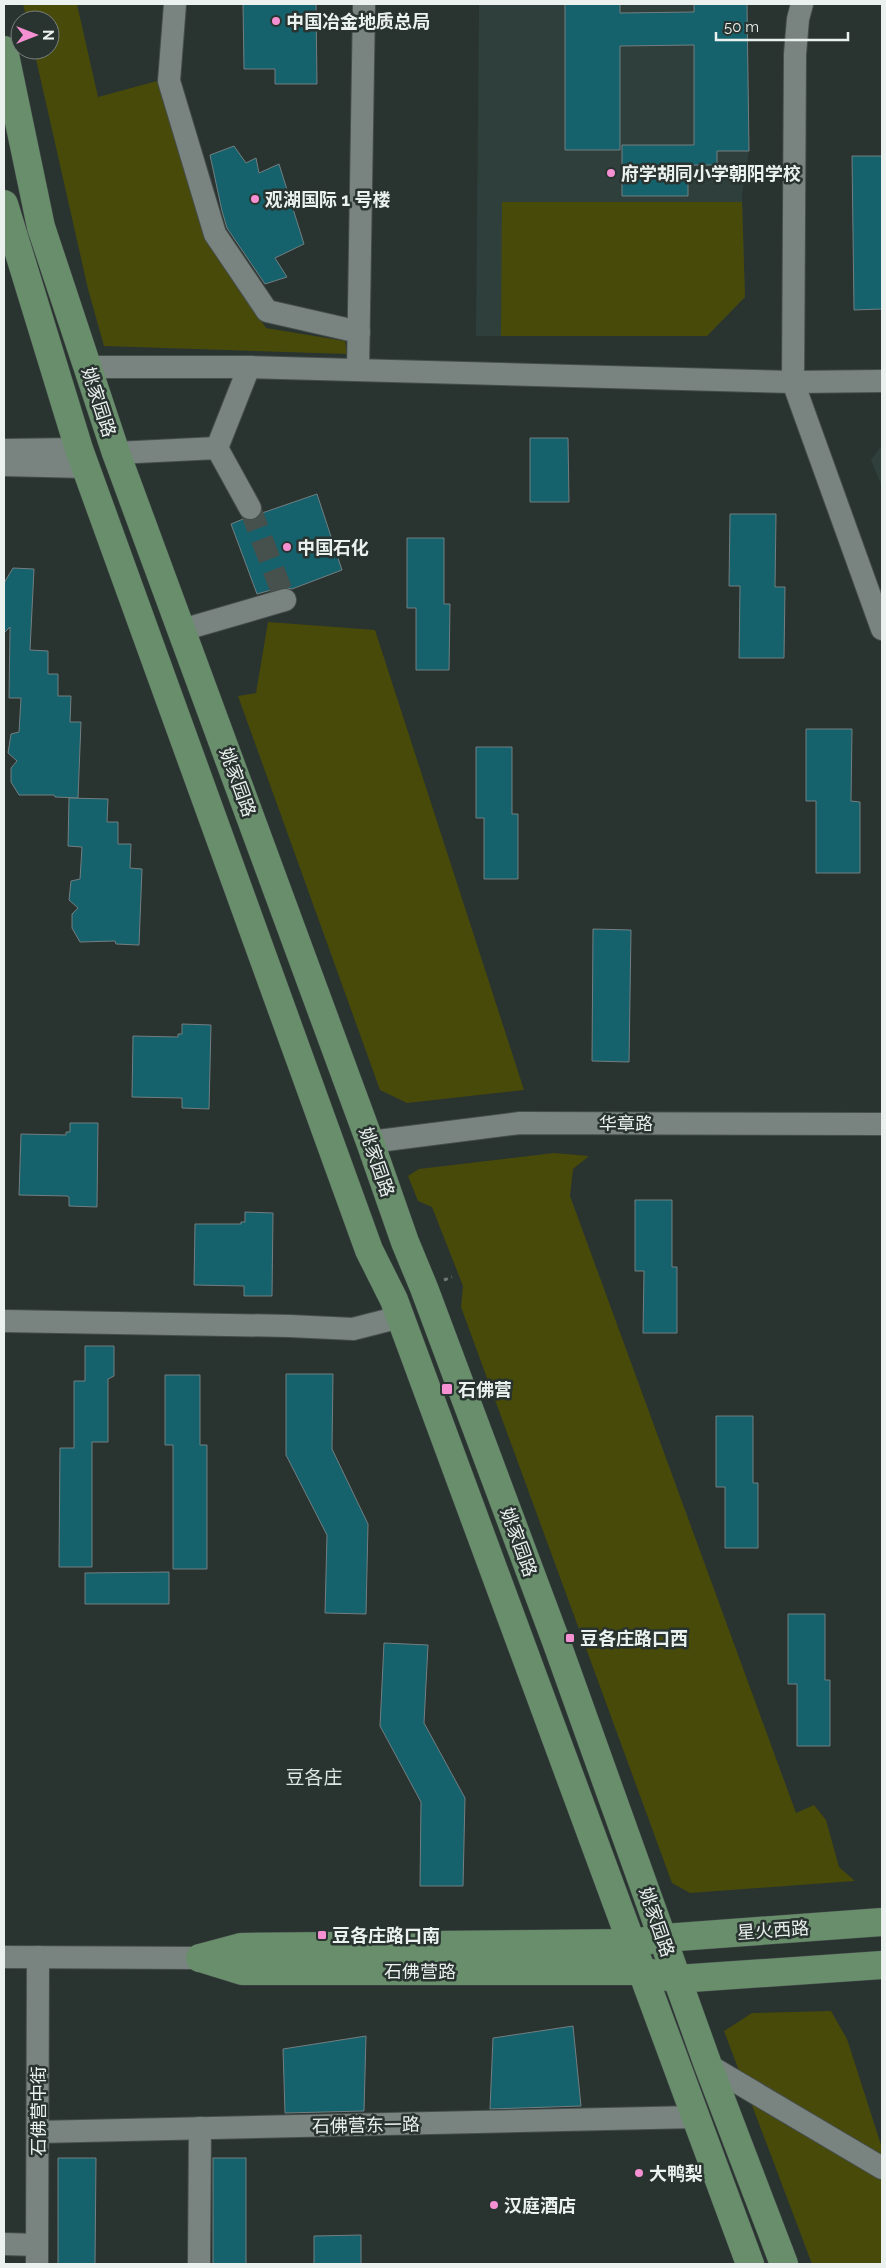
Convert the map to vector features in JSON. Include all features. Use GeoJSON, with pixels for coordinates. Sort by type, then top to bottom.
{"type":"FeatureCollection","features":[{"type":"Feature","properties":{"kind":"main road","name":"姚家园路"},"geometry":{"type":"LineString","coordinates":[[4,50],[41,227],[116,454],[370,1142],[405,1242],[546,1613],[708,2065],[784,2264]]}},
{"type":"Feature","properties":{"kind":"main road","name":"姚家园路"},"geometry":{"type":"LineString","coordinates":[[4,204],[83,458],[369,1250],[394,1300],[750,2264]]}},
{"type":"Feature","properties":{"kind":"main road","name":"星火西路"},"geometry":{"type":"LineString","coordinates":[[631,1943],[664,1938],[882,1922]]}},
{"type":"Feature","properties":{"kind":"main road","name":"石佛营路"},"geometry":{"type":"LineString","coordinates":[[200,1958],[241,1947],[631,1943]]}},
{"type":"Feature","properties":{"kind":"main road","name":"石佛营路"},"geometry":{"type":"LineString","coordinates":[[200,1958],[242,1970],[642,1971],[677,1979]]}},
{"type":"Feature","properties":{"kind":"main road"},"geometry":{"type":"LineString","coordinates":[[677,1979],[882,1965]]}},
{"type":"Feature","properties":{"kind":"street"},"geometry":{"type":"LineString","coordinates":[[175,4],[169,81],[215,234],[267,311],[358,332]]}},
{"type":"Feature","properties":{"kind":"street"},"geometry":{"type":"LineString","coordinates":[[358,370],[364,4]]}},
{"type":"Feature","properties":{"kind":"street"},"geometry":{"type":"LineString","coordinates":[[802,4],[798,19],[795,54],[793,382],[882,629]]}},
{"type":"Feature","properties":{"kind":"street"},"geometry":{"type":"LineString","coordinates":[[87,366],[249,367],[793,382],[882,381]]}},
{"type":"Feature","properties":{"kind":"street"},"geometry":{"type":"LineString","coordinates":[[217,448],[249,367]]}},
{"type":"Feature","properties":{"kind":"street"},"geometry":{"type":"LineString","coordinates":[[116,454],[217,448]]}},
{"type":"Feature","properties":{"kind":"street"},"geometry":{"type":"LineString","coordinates":[[217,448],[250,508]]}},
{"type":"Feature","properties":{"kind":"street"},"geometry":{"type":"LineString","coordinates":[[4,450],[83,458]]}},
{"type":"Feature","properties":{"kind":"street"},"geometry":{"type":"LineString","coordinates":[[4,465],[83,458]]}},
{"type":"Feature","properties":{"kind":"street"},"geometry":{"type":"LineString","coordinates":[[182,630],[285,600]]}},
{"type":"Feature","properties":{"kind":"street","name":"华章路"},"geometry":{"type":"LineString","coordinates":[[370,1142],[520,1123],[882,1124]]}},
{"type":"Feature","properties":{"kind":"street"},"geometry":{"type":"LineString","coordinates":[[4,1322],[290,1326],[353,1329],[400,1317]]}},
{"type":"Feature","properties":{"kind":"street","name":"石佛营路"},"geometry":{"type":"LineString","coordinates":[[4,1957],[200,1958]]}},
{"type":"Feature","properties":{"kind":"street","name":"石佛营中街"},"geometry":{"type":"LineString","coordinates":[[37,2254],[38,1957]]}},
{"type":"Feature","properties":{"kind":"street"},"geometry":{"type":"LineString","coordinates":[[708,2065],[882,2168]]}},
{"type":"Feature","properties":{"kind":"street","name":"石佛营东一路"},"geometry":{"type":"LineString","coordinates":[[38,2132],[695,2117]]}},
{"type":"Feature","properties":{"kind":"street"},"geometry":{"type":"LineString","coordinates":[[199,2264],[200,2128]]}},
{"type":"Feature","properties":{"kind":"street"},"geometry":{"type":"LineString","coordinates":[[4,2244],[37,2254]]}},
{"type":"Feature","properties":{"kind":"shaded area"},"geometry":{"type":"Polygon","coordinates":[[[23,4],[77,4],[98,97],[157,81],[208,244],[266,328],[345,341],[347,354],[104,346],[88,289],[36,60],[60,60],[60,10],[24,10],[23,4]]]}},
{"type":"Feature","properties":{"kind":"shaded area","name":"府学胡同小学朝阳学校"},"geometry":{"type":"Polygon","coordinates":[[[479,4],[747,4],[749,151],[742,195],[745,297],[707,336],[476,336],[479,4]]]}},
{"type":"Feature","properties":{"kind":"shaded area"},"geometry":{"type":"Polygon","coordinates":[[[502,202],[742,202],[745,297],[707,336],[501,336],[502,202]]]}},
{"type":"Feature","properties":{"kind":"shaded area"},"geometry":{"type":"Polygon","coordinates":[[[882,445],[882,487],[871,460],[882,445]]]}},
{"type":"Feature","properties":{"kind":"shaded area"},"geometry":{"type":"Polygon","coordinates":[[[268,622],[375,630],[524,1090],[407,1103],[380,1090],[238,696],[256,693],[268,622]]]}},
{"type":"Feature","properties":{"kind":"shaded area"},"geometry":{"type":"Polygon","coordinates":[[[554,1153],[589,1156],[573,1169],[570,1196],[796,1813],[814,1805],[826,1820],[839,1867],[855,1881],[690,1893],[672,1883],[461,1307],[463,1286],[432,1207],[418,1201],[408,1176],[419,1169],[554,1153]]]}},
{"type":"Feature","properties":{"kind":"shaded area"},"geometry":{"type":"Polygon","coordinates":[[[831,2011],[847,2039],[882,2148],[882,2264],[812,2264],[724,2031],[752,2013],[831,2011]]]}},
{"type":"Feature","properties":{"kind":"building"},"geometry":{"type":"Polygon","coordinates":[[[243,4],[316,4],[317,84],[275,84],[275,69],[244,69],[243,4]]]}},
{"type":"Feature","properties":{"kind":"building"},"geometry":{"type":"Polygon","coordinates":[[[565,4],[620,4],[620,13],[694,12],[694,4],[747,4],[749,151],[717,151],[717,165],[688,165],[688,196],[622,196],[622,145],[694,145],[694,45],[620,46],[620,150],[565,150],[565,4]]]}},
{"type":"Feature","properties":{"kind":"building","name":"观湖国际 1 号楼"},"geometry":{"type":"Polygon","coordinates":[[[234,146],[246,163],[256,158],[259,173],[279,164],[304,244],[275,258],[287,277],[265,284],[227,228],[222,211],[210,155],[234,146]]]}},
{"type":"Feature","properties":{"kind":"building"},"geometry":{"type":"Polygon","coordinates":[[[852,156],[882,156],[882,309],[854,310],[852,156]]]}},
{"type":"Feature","properties":{"kind":"building"},"geometry":{"type":"Polygon","coordinates":[[[530,438],[568,438],[569,502],[530,502],[530,438]]]}},
{"type":"Feature","properties":{"kind":"building","name":"中国石化"},"geometry":{"type":"Polygon","coordinates":[[[317,494],[342,570],[292,589],[282,587],[257,594],[231,524],[243,519],[256,520],[262,513],[317,494]]]}},
{"type":"Feature","properties":{"kind":"building"},"geometry":{"type":"Polygon","coordinates":[[[730,514],[776,514],[775,587],[785,587],[784,658],[739,658],[740,586],[729,586],[730,514]]]}},
{"type":"Feature","properties":{"kind":"building"},"geometry":{"type":"Polygon","coordinates":[[[407,538],[444,538],[444,604],[450,604],[449,670],[416,670],[416,608],[407,608],[407,538]]]}},
{"type":"Feature","properties":{"kind":"building"},"geometry":{"type":"Polygon","coordinates":[[[13,568],[34,569],[30,650],[48,651],[48,674],[58,674],[58,696],[71,696],[70,722],[81,722],[78,798],[55,797],[54,795],[19,795],[11,782],[11,768],[17,761],[8,753],[11,734],[19,732],[21,698],[9,698],[10,627],[4,633],[4,583],[13,568]]]}},
{"type":"Feature","properties":{"kind":"building"},"geometry":{"type":"Polygon","coordinates":[[[806,729],[852,729],[851,801],[860,802],[860,873],[816,873],[816,801],[806,801],[806,729]]]}},
{"type":"Feature","properties":{"kind":"building"},"geometry":{"type":"Polygon","coordinates":[[[476,747],[512,747],[512,814],[518,814],[518,879],[484,879],[484,818],[476,818],[476,747]]]}},
{"type":"Feature","properties":{"kind":"building"},"geometry":{"type":"Polygon","coordinates":[[[69,798],[108,799],[107,822],[118,822],[118,844],[131,844],[130,868],[142,869],[139,945],[116,944],[115,941],[80,942],[72,928],[72,914],[78,908],[69,900],[71,881],[80,879],[82,847],[68,846],[69,798]]]}},
{"type":"Feature","properties":{"kind":"building"},"geometry":{"type":"Polygon","coordinates":[[[593,929],[631,930],[629,1062],[592,1061],[593,929]]]}},
{"type":"Feature","properties":{"kind":"building"},"geometry":{"type":"Polygon","coordinates":[[[182,1024],[211,1025],[209,1109],[182,1108],[182,1098],[132,1097],[133,1036],[178,1037],[178,1034],[182,1034],[182,1024]]]}},
{"type":"Feature","properties":{"kind":"building"},"geometry":{"type":"Polygon","coordinates":[[[70,1123],[98,1123],[97,1207],[69,1206],[69,1197],[67,1196],[19,1195],[21,1134],[66,1135],[66,1132],[70,1132],[70,1123]]]}},
{"type":"Feature","properties":{"kind":"building"},"geometry":{"type":"Polygon","coordinates":[[[635,1200],[672,1200],[672,1267],[677,1267],[677,1333],[643,1333],[644,1271],[635,1271],[635,1200]]]}},
{"type":"Feature","properties":{"kind":"building"},"geometry":{"type":"Polygon","coordinates":[[[245,1212],[273,1213],[272,1296],[244,1296],[244,1286],[194,1285],[195,1224],[241,1224],[241,1222],[245,1222],[245,1212]]]}},
{"type":"Feature","properties":{"kind":"building"},"geometry":{"type":"Polygon","coordinates":[[[85,1346],[114,1346],[114,1376],[108,1379],[108,1442],[92,1442],[92,1567],[59,1567],[60,1448],[74,1448],[74,1381],[85,1381],[85,1346]]]}},
{"type":"Feature","properties":{"kind":"building"},"geometry":{"type":"Polygon","coordinates":[[[286,1374],[333,1374],[332,1449],[368,1524],[366,1614],[325,1613],[327,1535],[286,1455],[286,1374]]]}},
{"type":"Feature","properties":{"kind":"building"},"geometry":{"type":"Polygon","coordinates":[[[165,1375],[200,1375],[200,1445],[207,1445],[207,1569],[173,1569],[173,1445],[165,1445],[165,1375]]]}},
{"type":"Feature","properties":{"kind":"building"},"geometry":{"type":"Polygon","coordinates":[[[716,1416],[753,1416],[753,1483],[758,1483],[758,1548],[725,1548],[725,1487],[716,1487],[716,1416]]]}},
{"type":"Feature","properties":{"kind":"building"},"geometry":{"type":"Polygon","coordinates":[[[169,1572],[169,1604],[85,1604],[85,1573],[169,1572]]]}},
{"type":"Feature","properties":{"kind":"building"},"geometry":{"type":"Polygon","coordinates":[[[788,1614],[825,1614],[825,1680],[830,1680],[830,1746],[797,1746],[797,1684],[788,1684],[788,1614]]]}},
{"type":"Feature","properties":{"kind":"building"},"geometry":{"type":"Polygon","coordinates":[[[384,1643],[428,1645],[424,1723],[465,1798],[463,1886],[420,1886],[421,1802],[380,1726],[384,1643]]]}},
{"type":"Feature","properties":{"kind":"building"},"geometry":{"type":"Polygon","coordinates":[[[573,2026],[581,2106],[490,2109],[493,2038],[573,2026]]]}},
{"type":"Feature","properties":{"kind":"building"},"geometry":{"type":"Polygon","coordinates":[[[366,2036],[364,2111],[285,2113],[283,2049],[366,2036]]]}},
{"type":"Feature","properties":{"kind":"building"},"geometry":{"type":"Polygon","coordinates":[[[58,2158],[96,2158],[95,2264],[58,2264],[58,2158]]]}},
{"type":"Feature","properties":{"kind":"building"},"geometry":{"type":"Polygon","coordinates":[[[213,2158],[246,2158],[246,2264],[213,2264],[213,2158]]]}},
{"type":"Feature","properties":{"kind":"building"},"geometry":{"type":"Polygon","coordinates":[[[361,2235],[361,2264],[314,2264],[314,2236],[361,2235]]]}},
{"type":"Feature","properties":{"kind":"tunnel"},"geometry":{"type":"LineString","coordinates":[[250,508],[285,600]]}},
{"type":"Feature","properties":{"kind":"place","name":"中国冶金地质总局"},"geometry":{"type":"Point","coordinates":[276,21]}},
{"type":"Feature","properties":{"kind":"place","name":"府学胡同小学朝阳学校"},"geometry":{"type":"Point","coordinates":[611,173]}},
{"type":"Feature","properties":{"kind":"place","name":"观湖国际 1 号楼"},"geometry":{"type":"Point","coordinates":[255,199]}},
{"type":"Feature","properties":{"kind":"place","name":"中国石化"},"geometry":{"type":"Point","coordinates":[287,547]}},
{"type":"Feature","properties":{"kind":"place","name":"石佛营"},"geometry":{"type":"Point","coordinates":[447,1389]}},
{"type":"Feature","properties":{"kind":"place","name":"豆各庄路口西"},"geometry":{"type":"Point","coordinates":[570,1638]}},
{"type":"Feature","properties":{"kind":"place","name":"豆各庄路口南"},"geometry":{"type":"Point","coordinates":[322,1935]}},
{"type":"Feature","properties":{"kind":"place","name":"大鸭梨"},"geometry":{"type":"Point","coordinates":[639,2173]}},
{"type":"Feature","properties":{"kind":"place","name":"汉庭酒店"},"geometry":{"type":"Point","coordinates":[494,2205]}},
{"type":"Feature","properties":{"kind":"district","name":"豆各庄"},"geometry":{"type":"Point","coordinates":[314,1777]}}]}
